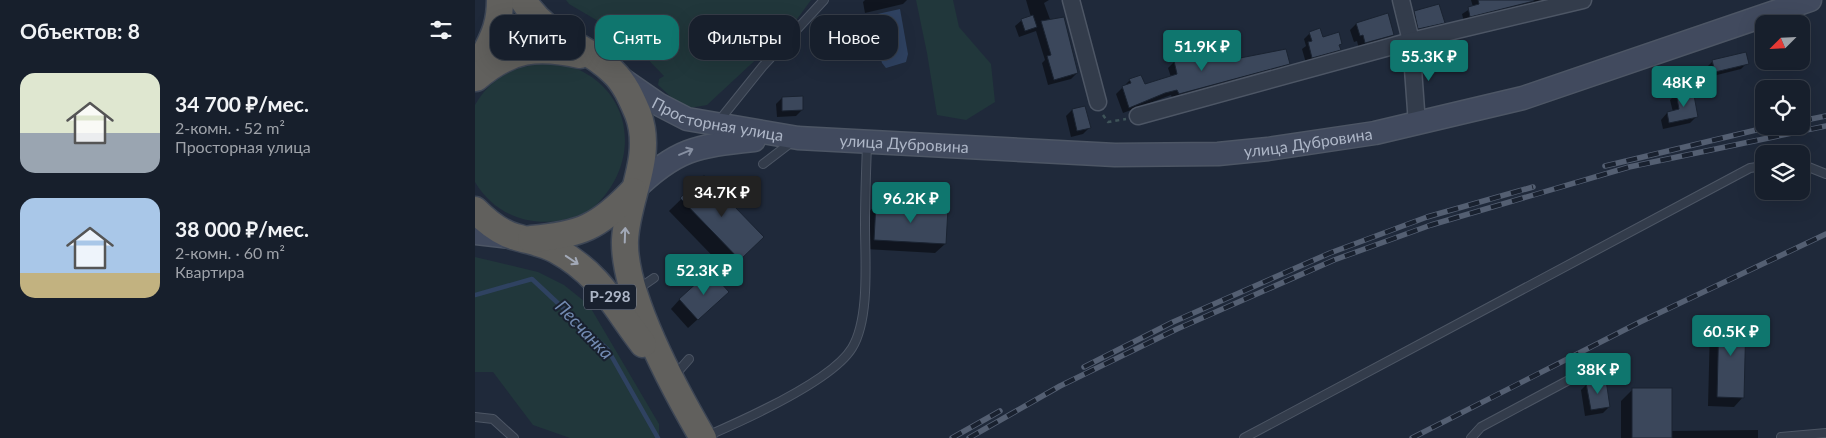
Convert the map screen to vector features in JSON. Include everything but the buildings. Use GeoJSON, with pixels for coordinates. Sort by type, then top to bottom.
{"type":"FeatureCollection","features":[{"type":"Feature","properties":{"kind":"highway"},"geometry":{"type":"LineString","coordinates":[[477,68],[495,35],[500,0]]}},
{"type":"Feature","properties":{"kind":"highway","name":"Р-298"},"geometry":{"type":"LineString","coordinates":[[523,0],[531,12],[551,32],[605,66],[631,96],[643,127],[644,145],[641,168],[633,191],[626,224],[625,252],[644,285],[671,380]]}},
{"type":"Feature","properties":{"kind":"highway"},"geometry":{"type":"LineString","coordinates":[[477,68],[528,50],[555,50],[605,66]]}},
{"type":"Feature","properties":{"kind":"highway","name":"Р-298"},"geometry":{"type":"LineString","coordinates":[[521,238],[559,237],[591,226],[618,207],[633,191]]}},
{"type":"Feature","properties":{"kind":"highway","name":"Р-298"},"geometry":{"type":"LineString","coordinates":[[475,210],[488,222],[521,238],[561,253],[598,281],[671,380],[704,438]]}},
{"type":"Feature","properties":{"kind":"main road","name":"улица Дубровина"},"geometry":{"type":"LineString","coordinates":[[791,137],[867,143],[1115,154],[1218,154],[1319,142],[1417,124],[1523,98],[1811,0]]}},
{"type":"Feature","properties":{"kind":"main road","name":"Просторная улица"},"geometry":{"type":"LineString","coordinates":[[605,66],[674,113],[687,119],[715,126],[791,137]]}},
{"type":"Feature","properties":{"kind":"main road","name":"Просторная улица"},"geometry":{"type":"LineString","coordinates":[[633,191],[673,158],[694,148],[791,137]]}},
{"type":"Feature","properties":{"kind":"main road"},"geometry":{"type":"LineString","coordinates":[[475,233],[521,238]]}},
{"type":"Feature","properties":{"kind":"street"},"geometry":{"type":"LineString","coordinates":[[1071,0],[1098,102]]}},
{"type":"Feature","properties":{"kind":"street"},"geometry":{"type":"LineString","coordinates":[[1401,0],[1411,41],[1417,124]]}},
{"type":"Feature","properties":{"kind":"street"},"geometry":{"type":"LineString","coordinates":[[1139,116],[1411,41],[1583,0]]}},
{"type":"Feature","properties":{"kind":"lane"},"geometry":{"type":"LineString","coordinates":[[715,126],[763,66],[824,0]]}},
{"type":"Feature","properties":{"kind":"lane"},"geometry":{"type":"LineString","coordinates":[[763,164],[791,137]]}},
{"type":"Feature","properties":{"kind":"lane"},"geometry":{"type":"LineString","coordinates":[[704,438],[748,418],[794,393],[835,366],[852,348],[857,338],[865,298],[867,143]]}},
{"type":"Feature","properties":{"kind":"lane"},"geometry":{"type":"LineString","coordinates":[[1244,438],[1750,168],[1755,167]]}},
{"type":"Feature","properties":{"kind":"lane"},"geometry":{"type":"LineString","coordinates":[[1810,168],[1826,174]]}},
{"type":"Feature","properties":{"kind":"lane"},"geometry":{"type":"LineString","coordinates":[[671,380],[689,358]]}},
{"type":"Feature","properties":{"kind":"lane"},"geometry":{"type":"LineString","coordinates":[[1471,438],[1481,427],[1582,373],[1591,374]]}},
{"type":"Feature","properties":{"kind":"lane"},"geometry":{"type":"LineString","coordinates":[[475,417],[493,419],[514,438]]}},
{"type":"Feature","properties":{"kind":"lane"},"geometry":{"type":"LineString","coordinates":[[1781,437],[1826,434]]}},
{"type":"Feature","properties":{"kind":"path"},"geometry":{"type":"LineString","coordinates":[[1098,102],[1108,122],[1139,116]]}},
{"type":"Feature","properties":{"kind":"green space"},"geometry":{"type":"Polygon","coordinates":[[[566,0],[811,0],[800,15],[689,15],[689,60],[755,60],[707,105],[684,109],[658,85],[659,79],[664,76],[648,60],[679,60],[679,15],[595,15],[595,19],[569,4],[566,0]]]}},
{"type":"Feature","properties":{"kind":"green space"},"geometry":{"type":"Polygon","coordinates":[[[916,0],[953,0],[959,27],[991,64],[995,102],[966,120],[937,115],[916,0]]]}},
{"type":"Feature","properties":{"kind":"green space"},"geometry":{"type":"Polygon","coordinates":[[[552,63],[575,68],[595,79],[610,94],[620,112],[624,131],[624,150],[619,170],[610,189],[592,209],[567,219],[537,222],[513,216],[502,210],[483,193],[475,182],[475,105],[490,86],[507,73],[528,66],[552,63]]]}},
{"type":"Feature","properties":{"kind":"green space"},"geometry":{"type":"Polygon","coordinates":[[[475,257],[538,272],[564,285],[589,305],[659,424],[659,438],[570,438],[533,425],[493,372],[475,372],[475,257]]]}},
{"type":"Feature","properties":{"kind":"water"},"geometry":{"type":"Polygon","coordinates":[[[900,9],[908,54],[906,62],[886,68],[881,60],[898,60],[898,15],[873,15],[900,9]]]}},
{"type":"Feature","properties":{"kind":"waterway","name":"Песчанка"},"geometry":{"type":"LineString","coordinates":[[475,295],[532,279],[608,350],[658,438]]}},
{"type":"Feature","properties":{"kind":"railway"},"geometry":{"type":"LineString","coordinates":[[1810,119],[1826,116]]}},
{"type":"Feature","properties":{"kind":"railway"},"geometry":{"type":"LineString","coordinates":[[969,438],[1060,386],[1177,329],[1334,260],[1431,225],[1629,167],[1826,126]]}},
{"type":"Feature","properties":{"kind":"railway"},"geometry":{"type":"LineString","coordinates":[[1605,166],[1755,130]]}},
{"type":"Feature","properties":{"kind":"railway"},"geometry":{"type":"LineString","coordinates":[[1084,367],[1173,322],[1330,253],[1427,217],[1533,187]]}},
{"type":"Feature","properties":{"kind":"railway"},"geometry":{"type":"LineString","coordinates":[[1412,438],[1640,322],[1826,234]]}},
{"type":"Feature","properties":{"kind":"railway"},"geometry":{"type":"LineString","coordinates":[[952,438],[1000,411]]}}]}
